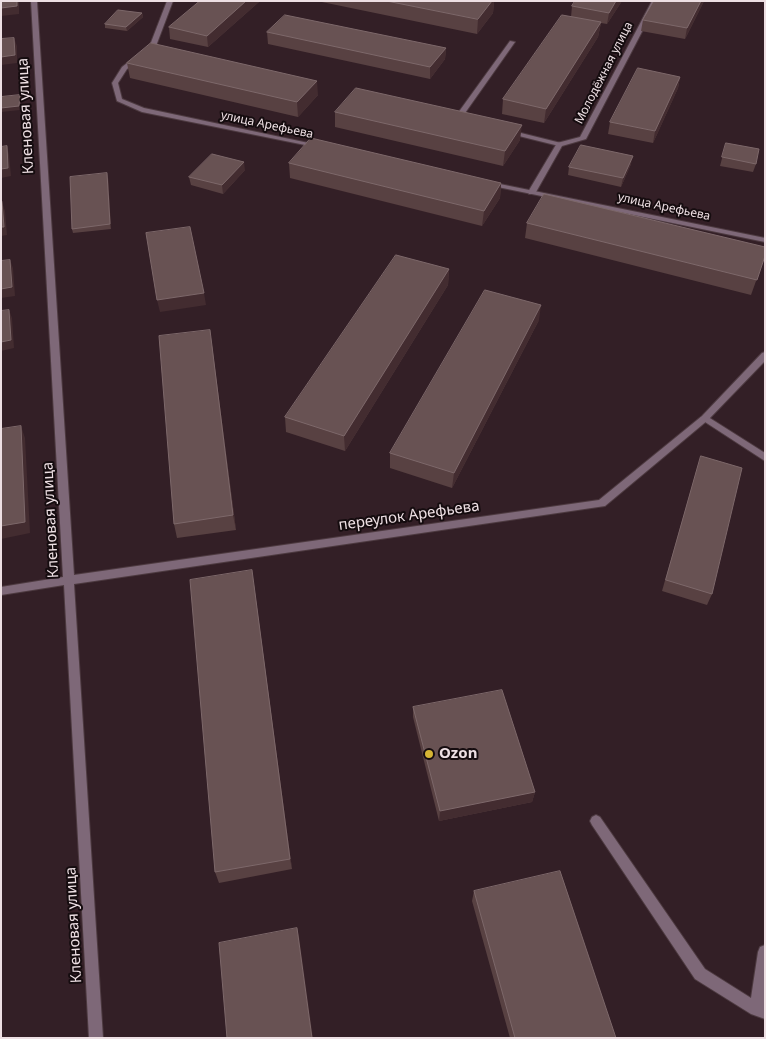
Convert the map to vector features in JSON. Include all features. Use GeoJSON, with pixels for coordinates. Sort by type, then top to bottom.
{"type":"FeatureCollection","features":[{"type":"Feature","properties":{"kind":"street","name":"Кленовая улица"},"geometry":{"type":"LineString","coordinates":[[34,1],[96,1038]]}},
{"type":"Feature","properties":{"kind":"street","name":"улица Арефьева"},"geometry":{"type":"LineString","coordinates":[[170,1],[153,46],[124,68],[115,83],[119,100],[142,110],[327,149]]}},
{"type":"Feature","properties":{"kind":"street","name":"Молодёжная улица"},"geometry":{"type":"LineString","coordinates":[[559,144],[583,139],[655,1]]}},
{"type":"Feature","properties":{"kind":"street"},"geometry":{"type":"LineString","coordinates":[[477,124],[468,122],[461,114],[512,42]]}},
{"type":"Feature","properties":{"kind":"street"},"geometry":{"type":"LineString","coordinates":[[504,131],[559,144],[532,192]]}},
{"type":"Feature","properties":{"kind":"street","name":"улица Арефьева"},"geometry":{"type":"LineString","coordinates":[[483,181],[765,240]]}},
{"type":"Feature","properties":{"kind":"street","name":"переулок Арефьева"},"geometry":{"type":"LineString","coordinates":[[1,591],[602,503],[705,418],[765,355]]}},
{"type":"Feature","properties":{"kind":"street"},"geometry":{"type":"LineString","coordinates":[[705,418],[765,458]]}},
{"type":"Feature","properties":{"kind":"street"},"geometry":{"type":"LineString","coordinates":[[596,821],[700,974],[760,1010],[765,952]]}},
{"type":"Feature","properties":{"kind":"building"},"geometry":{"type":"Polygon","coordinates":[[[1,1],[17,1],[17,6],[1,8],[1,1]]]}},
{"type":"Feature","properties":{"kind":"building"},"geometry":{"type":"Polygon","coordinates":[[[200,1],[246,1],[207,36],[169,27],[200,1]]]}},
{"type":"Feature","properties":{"kind":"building"},"geometry":{"type":"Polygon","coordinates":[[[387,1],[492,1],[478,19],[387,1]]]}},
{"type":"Feature","properties":{"kind":"building"},"geometry":{"type":"Polygon","coordinates":[[[575,1],[616,1],[609,13],[572,6],[575,1]]]}},
{"type":"Feature","properties":{"kind":"building"},"geometry":{"type":"Polygon","coordinates":[[[654,1],[701,1],[687,28],[643,20],[654,1]]]}},
{"type":"Feature","properties":{"kind":"building"},"geometry":{"type":"Polygon","coordinates":[[[118,10],[142,13],[126,27],[105,24],[118,10]]]}},
{"type":"Feature","properties":{"kind":"building"},"geometry":{"type":"Polygon","coordinates":[[[285,15],[446,48],[430,67],[267,32],[285,15]]]}},
{"type":"Feature","properties":{"kind":"building"},"geometry":{"type":"Polygon","coordinates":[[[562,15],[601,22],[546,109],[503,99],[562,15]]]}},
{"type":"Feature","properties":{"kind":"building"},"geometry":{"type":"Polygon","coordinates":[[[14,38],[15,55],[1,57],[1,39],[14,38]]]}},
{"type":"Feature","properties":{"kind":"building"},"geometry":{"type":"Polygon","coordinates":[[[151,43],[317,81],[297,102],[127,63],[151,43]]]}},
{"type":"Feature","properties":{"kind":"building"},"geometry":{"type":"Polygon","coordinates":[[[638,68],[680,77],[655,131],[610,122],[638,68]]]}},
{"type":"Feature","properties":{"kind":"building"},"geometry":{"type":"Polygon","coordinates":[[[356,88],[522,125],[505,151],[335,112],[356,88]]]}},
{"type":"Feature","properties":{"kind":"building"},"geometry":{"type":"Polygon","coordinates":[[[20,95],[19,106],[1,108],[1,97],[20,95]]]}},
{"type":"Feature","properties":{"kind":"building"},"geometry":{"type":"Polygon","coordinates":[[[311,138],[501,183],[484,211],[289,163],[311,138]]]}},
{"type":"Feature","properties":{"kind":"building"},"geometry":{"type":"Polygon","coordinates":[[[726,143],[759,149],[756,164],[722,157],[726,143]]]}},
{"type":"Feature","properties":{"kind":"building"},"geometry":{"type":"Polygon","coordinates":[[[581,145],[633,156],[623,178],[569,167],[581,145]]]}},
{"type":"Feature","properties":{"kind":"building"},"geometry":{"type":"Polygon","coordinates":[[[7,146],[8,168],[1,169],[1,147],[7,146]]]}},
{"type":"Feature","properties":{"kind":"building"},"geometry":{"type":"Polygon","coordinates":[[[212,154],[244,162],[222,185],[189,177],[212,154]]]}},
{"type":"Feature","properties":{"kind":"building"},"geometry":{"type":"Polygon","coordinates":[[[107,173],[110,224],[72,229],[70,177],[107,173]]]}},
{"type":"Feature","properties":{"kind":"building"},"geometry":{"type":"Polygon","coordinates":[[[544,194],[765,247],[765,256],[757,280],[527,223],[544,194]]]}},
{"type":"Feature","properties":{"kind":"building"},"geometry":{"type":"Polygon","coordinates":[[[2,202],[4,227],[1,227],[2,202]]]}},
{"type":"Feature","properties":{"kind":"building"},"geometry":{"type":"Polygon","coordinates":[[[190,227],[204,293],[157,300],[146,233],[190,227]]]}},
{"type":"Feature","properties":{"kind":"building"},"geometry":{"type":"Polygon","coordinates":[[[396,255],[449,269],[344,436],[285,417],[396,255]]]}},
{"type":"Feature","properties":{"kind":"building"},"geometry":{"type":"Polygon","coordinates":[[[10,260],[12,287],[1,289],[1,261],[10,260]]]}},
{"type":"Feature","properties":{"kind":"building"},"geometry":{"type":"Polygon","coordinates":[[[485,290],[541,305],[454,473],[390,453],[485,290]]]}},
{"type":"Feature","properties":{"kind":"building"},"geometry":{"type":"Polygon","coordinates":[[[9,310],[11,340],[1,342],[1,311],[9,310]]]}},
{"type":"Feature","properties":{"kind":"building"},"geometry":{"type":"Polygon","coordinates":[[[210,330],[233,515],[174,524],[159,336],[210,330]]]}},
{"type":"Feature","properties":{"kind":"building"},"geometry":{"type":"Polygon","coordinates":[[[21,426],[25,522],[1,526],[1,429],[21,426]]]}},
{"type":"Feature","properties":{"kind":"building"},"geometry":{"type":"Polygon","coordinates":[[[701,456],[742,468],[712,594],[666,580],[701,456]]]}},
{"type":"Feature","properties":{"kind":"building"},"geometry":{"type":"Polygon","coordinates":[[[252,570],[290,859],[215,872],[190,580],[252,570]]]}},
{"type":"Feature","properties":{"kind":"building"},"geometry":{"type":"Polygon","coordinates":[[[502,690],[535,792],[440,811],[413,707],[502,690]]]}},
{"type":"Feature","properties":{"kind":"building"},"geometry":{"type":"Polygon","coordinates":[[[560,871],[616,1038],[515,1038],[474,891],[560,871]]]}},
{"type":"Feature","properties":{"kind":"building"},"geometry":{"type":"Polygon","coordinates":[[[297,928],[312,1038],[227,1038],[219,943],[297,928]]]}},
{"type":"Feature","properties":{"kind":"place","name":"Ozon"},"geometry":{"type":"Point","coordinates":[429,754]}}]}
